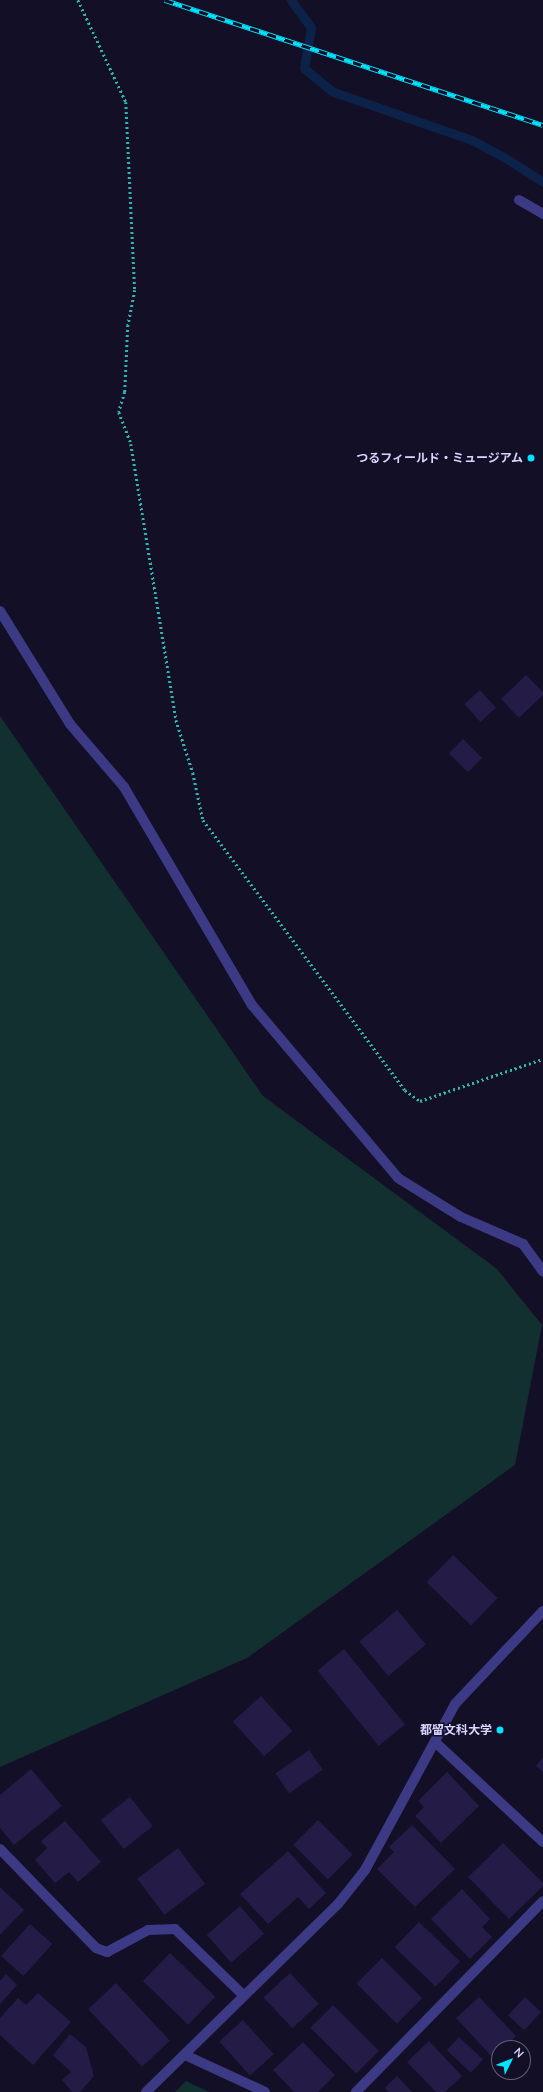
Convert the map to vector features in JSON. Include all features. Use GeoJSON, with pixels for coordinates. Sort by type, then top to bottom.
{"type":"FeatureCollection","features":[{"type":"Feature","properties":{"kind":"street"},"geometry":{"type":"LineString","coordinates":[[519,200],[543,214]]}},
{"type":"Feature","properties":{"kind":"street"},"geometry":{"type":"LineString","coordinates":[[0,611],[70,724],[124,787],[252,1005],[398,1178],[461,1217],[523,1244],[543,1272]]}},
{"type":"Feature","properties":{"kind":"street"},"geometry":{"type":"LineString","coordinates":[[146,2092],[185,2055],[243,1995],[338,1904],[365,1870],[456,1704],[543,1611]]}},
{"type":"Feature","properties":{"kind":"street"},"geometry":{"type":"LineString","coordinates":[[435,1742],[543,1842]]}},
{"type":"Feature","properties":{"kind":"street"},"geometry":{"type":"LineString","coordinates":[[0,1849],[96,1948],[107,1952],[148,1930],[175,1929],[243,1995]]}},
{"type":"Feature","properties":{"kind":"street"},"geometry":{"type":"LineString","coordinates":[[356,2092],[543,1901]]}},
{"type":"Feature","properties":{"kind":"street"},"geometry":{"type":"LineString","coordinates":[[185,2055],[265,2092]]}},
{"type":"Feature","properties":{"kind":"path"},"geometry":{"type":"LineString","coordinates":[[78,0],[126,102],[135,290],[128,325],[125,392],[119,412],[131,444],[176,720],[192,773],[203,820],[405,1090],[420,1101],[543,1059]]}},
{"type":"Feature","properties":{"kind":"green space"},"geometry":{"type":"Polygon","coordinates":[[[0,716],[263,1096],[497,1269],[542,1325],[515,1465],[247,1658],[0,1767],[0,716]]]}},
{"type":"Feature","properties":{"kind":"green space"},"geometry":{"type":"Polygon","coordinates":[[[186,2081],[209,2092],[175,2092],[186,2081]]]}},
{"type":"Feature","properties":{"kind":"building"},"geometry":{"type":"Polygon","coordinates":[[[526,675],[543,692],[543,695],[519,718],[501,699],[526,675]]]}},
{"type":"Feature","properties":{"kind":"building"},"geometry":{"type":"Polygon","coordinates":[[[480,690],[496,708],[480,722],[464,704],[480,690]]]}},
{"type":"Feature","properties":{"kind":"building"},"geometry":{"type":"Polygon","coordinates":[[[463,739],[482,758],[468,772],[449,753],[463,739]]]}},
{"type":"Feature","properties":{"kind":"building"},"geometry":{"type":"Polygon","coordinates":[[[453,1555],[498,1598],[471,1625],[427,1582],[453,1555]]]}},
{"type":"Feature","properties":{"kind":"building"},"geometry":{"type":"Polygon","coordinates":[[[397,1610],[426,1644],[388,1676],[359,1641],[397,1610]]]}},
{"type":"Feature","properties":{"kind":"building"},"geometry":{"type":"Polygon","coordinates":[[[344,1649],[405,1724],[379,1746],[318,1670],[344,1649]]]}},
{"type":"Feature","properties":{"kind":"building"},"geometry":{"type":"Polygon","coordinates":[[[261,1696],[292,1731],[264,1756],[233,1721],[261,1696]]]}},
{"type":"Feature","properties":{"kind":"building"},"geometry":{"type":"Polygon","coordinates":[[[309,1750],[323,1770],[289,1793],[275,1774],[309,1750]]]}},
{"type":"Feature","properties":{"kind":"building"},"geometry":{"type":"Polygon","coordinates":[[[543,1757],[543,1772],[536,1766],[543,1757]]]}},
{"type":"Feature","properties":{"kind":"building"},"geometry":{"type":"Polygon","coordinates":[[[31,1769],[62,1806],[14,1845],[0,1828],[0,1795],[31,1769]]]}},
{"type":"Feature","properties":{"kind":"building"},"geometry":{"type":"Polygon","coordinates":[[[447,1772],[479,1806],[441,1843],[415,1816],[424,1807],[418,1801],[447,1772]]]}},
{"type":"Feature","properties":{"kind":"building"},"geometry":{"type":"Polygon","coordinates":[[[130,1797],[153,1826],[124,1849],[101,1820],[130,1797]]]}},
{"type":"Feature","properties":{"kind":"building"},"geometry":{"type":"Polygon","coordinates":[[[318,1820],[353,1855],[328,1879],[293,1845],[318,1820]]]}},
{"type":"Feature","properties":{"kind":"building"},"geometry":{"type":"Polygon","coordinates":[[[65,1821],[101,1862],[78,1882],[69,1872],[55,1883],[35,1860],[47,1848],[41,1841],[65,1821]]]}},
{"type":"Feature","properties":{"kind":"building"},"geometry":{"type":"Polygon","coordinates":[[[412,1825],[455,1869],[415,1907],[377,1869],[394,1852],[389,1847],[412,1825]]]}},
{"type":"Feature","properties":{"kind":"building"},"geometry":{"type":"Polygon","coordinates":[[[503,1843],[543,1883],[543,1886],[509,1919],[468,1877],[503,1843]]]}},
{"type":"Feature","properties":{"kind":"building"},"geometry":{"type":"Polygon","coordinates":[[[178,1848],[205,1884],[164,1915],[137,1879],[178,1848]]]}},
{"type":"Feature","properties":{"kind":"building"},"geometry":{"type":"Polygon","coordinates":[[[288,1851],[326,1893],[309,1909],[298,1897],[268,1924],[240,1894],[288,1851]]]}},
{"type":"Feature","properties":{"kind":"building"},"geometry":{"type":"Polygon","coordinates":[[[0,1887],[24,1910],[0,1935],[0,1887]]]}},
{"type":"Feature","properties":{"kind":"building"},"geometry":{"type":"Polygon","coordinates":[[[462,1889],[490,1919],[482,1927],[492,1937],[470,1959],[431,1919],[462,1889]]]}},
{"type":"Feature","properties":{"kind":"building"},"geometry":{"type":"Polygon","coordinates":[[[240,1906],[264,1934],[231,1963],[207,1935],[240,1906]]]}},
{"type":"Feature","properties":{"kind":"building"},"geometry":{"type":"Polygon","coordinates":[[[419,1922],[460,1962],[436,1987],[395,1947],[419,1922]]]}},
{"type":"Feature","properties":{"kind":"building"},"geometry":{"type":"Polygon","coordinates":[[[30,1924],[52,1944],[24,1976],[1,1956],[30,1924]]]}},
{"type":"Feature","properties":{"kind":"building"},"geometry":{"type":"Polygon","coordinates":[[[170,1953],[215,1997],[188,2025],[143,1981],[170,1953]]]}},
{"type":"Feature","properties":{"kind":"building"},"geometry":{"type":"Polygon","coordinates":[[[382,1958],[422,1998],[397,2024],[357,1983],[382,1958]]]}},
{"type":"Feature","properties":{"kind":"building"},"geometry":{"type":"Polygon","coordinates":[[[290,1973],[319,2004],[292,2028],[264,1998],[290,1973]]]}},
{"type":"Feature","properties":{"kind":"building"},"geometry":{"type":"Polygon","coordinates":[[[6,1974],[17,1985],[0,2004],[0,1981],[6,1974]]]}},
{"type":"Feature","properties":{"kind":"building"},"geometry":{"type":"Polygon","coordinates":[[[116,1983],[170,2041],[142,2067],[88,2009],[116,1983]]]}},
{"type":"Feature","properties":{"kind":"building"},"geometry":{"type":"Polygon","coordinates":[[[38,1993],[71,2022],[33,2065],[0,2035],[0,2018],[18,1998],[26,2005],[38,1993]]]}},
{"type":"Feature","properties":{"kind":"building"},"geometry":{"type":"Polygon","coordinates":[[[479,1997],[516,2036],[512,2040],[491,2040],[491,2056],[456,2018],[479,1997]]]}},
{"type":"Feature","properties":{"kind":"building"},"geometry":{"type":"Polygon","coordinates":[[[525,1997],[541,2012],[524,2030],[508,2015],[525,1997]]]}},
{"type":"Feature","properties":{"kind":"building"},"geometry":{"type":"Polygon","coordinates":[[[333,2005],[379,2051],[356,2074],[310,2028],[333,2005]]]}},
{"type":"Feature","properties":{"kind":"building"},"geometry":{"type":"Polygon","coordinates":[[[243,2020],[274,2054],[250,2076],[219,2041],[243,2020]]]}},
{"type":"Feature","properties":{"kind":"building"},"geometry":{"type":"Polygon","coordinates":[[[70,2034],[86,2047],[94,2076],[80,2092],[72,2092],[62,2080],[71,2072],[53,2055],[70,2034]]]}},
{"type":"Feature","properties":{"kind":"building"},"geometry":{"type":"Polygon","coordinates":[[[459,2037],[483,2060],[471,2073],[447,2050],[459,2037]]]}},
{"type":"Feature","properties":{"kind":"building"},"geometry":{"type":"Polygon","coordinates":[[[429,2041],[462,2076],[445,2092],[436,2092],[407,2062],[429,2041]]]}},
{"type":"Feature","properties":{"kind":"building"},"geometry":{"type":"Polygon","coordinates":[[[303,2042],[335,2075],[318,2092],[294,2092],[273,2070],[303,2042]]]}},
{"type":"Feature","properties":{"kind":"building"},"geometry":{"type":"Polygon","coordinates":[[[397,2076],[412,2092],[388,2092],[385,2088],[397,2076]]]}},
{"type":"Feature","properties":{"kind":"waterway"},"geometry":{"type":"LineString","coordinates":[[291,0],[311,28],[304,68],[331,91],[472,140],[509,160],[543,182]]}},
{"type":"Feature","properties":{"kind":"railway"},"geometry":{"type":"LineString","coordinates":[[165,0],[543,125]]}},
{"type":"Feature","properties":{"kind":"place","name":"つるフィールド・ミュージアム"},"geometry":{"type":"Point","coordinates":[531,458]}},
{"type":"Feature","properties":{"kind":"place","name":"都留文科大学"},"geometry":{"type":"Point","coordinates":[500,1730]}}]}
